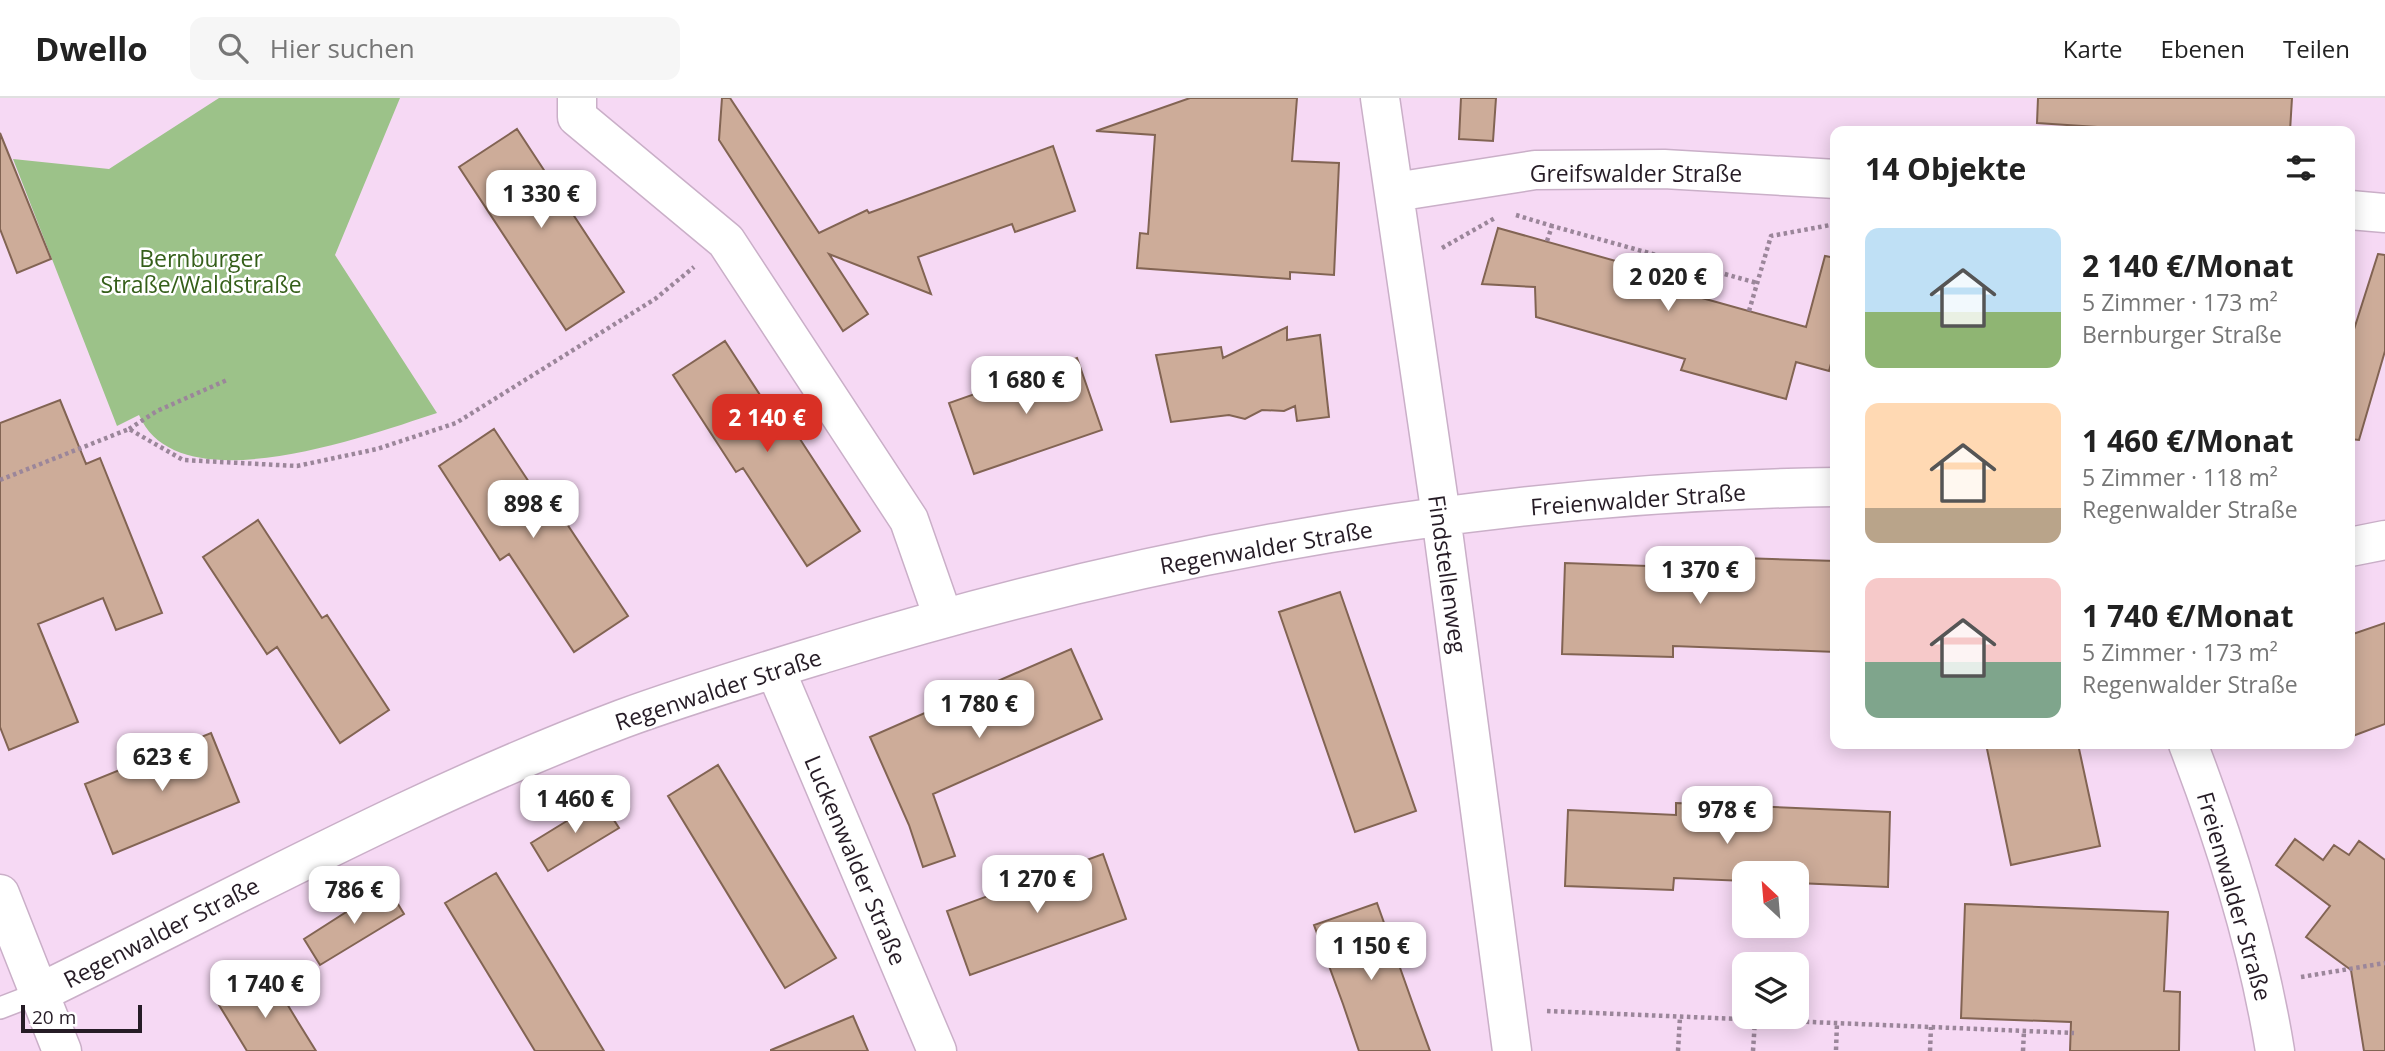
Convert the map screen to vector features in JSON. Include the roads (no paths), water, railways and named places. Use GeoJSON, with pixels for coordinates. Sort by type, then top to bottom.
{"type":"FeatureCollection","features":[{"type":"Feature","properties":{"kind":"street"},"geometry":{"type":"LineString","coordinates":[[577,98],[577,117],[726,241],[909,520],[943,617]]}},
{"type":"Feature","properties":{"kind":"street","name":"Findstellenweg"},"geometry":{"type":"LineString","coordinates":[[1380,98],[1441,516],[1511,1051]]}},
{"type":"Feature","properties":{"kind":"street","name":"Greifswalder Straße"},"geometry":{"type":"LineString","coordinates":[[1395,192],[1535,170],[1664,169],[1830,179]]}},
{"type":"Feature","properties":{"kind":"street"},"geometry":{"type":"LineString","coordinates":[[2355,210],[2385,213]]}},
{"type":"Feature","properties":{"kind":"street","name":"Freienwalder Straße"},"geometry":{"type":"LineString","coordinates":[[1441,516],[1634,496],[1830,487]]}},
{"type":"Feature","properties":{"kind":"street","name":"Regenwalder Straße"},"geometry":{"type":"LineString","coordinates":[[39,993],[122,955],[343,839],[473,780],[623,719],[943,617],[1111,576],[1441,516]]}},
{"type":"Feature","properties":{"kind":"street"},"geometry":{"type":"LineString","coordinates":[[2355,546],[2385,540]]}},
{"type":"Feature","properties":{"kind":"street","name":"Luckenwalder Straße"},"geometry":{"type":"LineString","coordinates":[[775,669],[937,1051]]}},
{"type":"Feature","properties":{"kind":"street","name":"Freienwalder Straße"},"geometry":{"type":"LineString","coordinates":[[2190,749],[2226,851],[2262,983],[2275,1051]]}},
{"type":"Feature","properties":{"kind":"street"},"geometry":{"type":"LineString","coordinates":[[0,894],[62,1051]]}},
{"type":"Feature","properties":{"kind":"lane"},"geometry":{"type":"LineString","coordinates":[[0,1008],[39,993]]}},
{"type":"Feature","properties":{"kind":"park label","name":"Bernburger Straße/Waldstraße"},"geometry":{"type":"Point","coordinates":[201,271]}}]}
